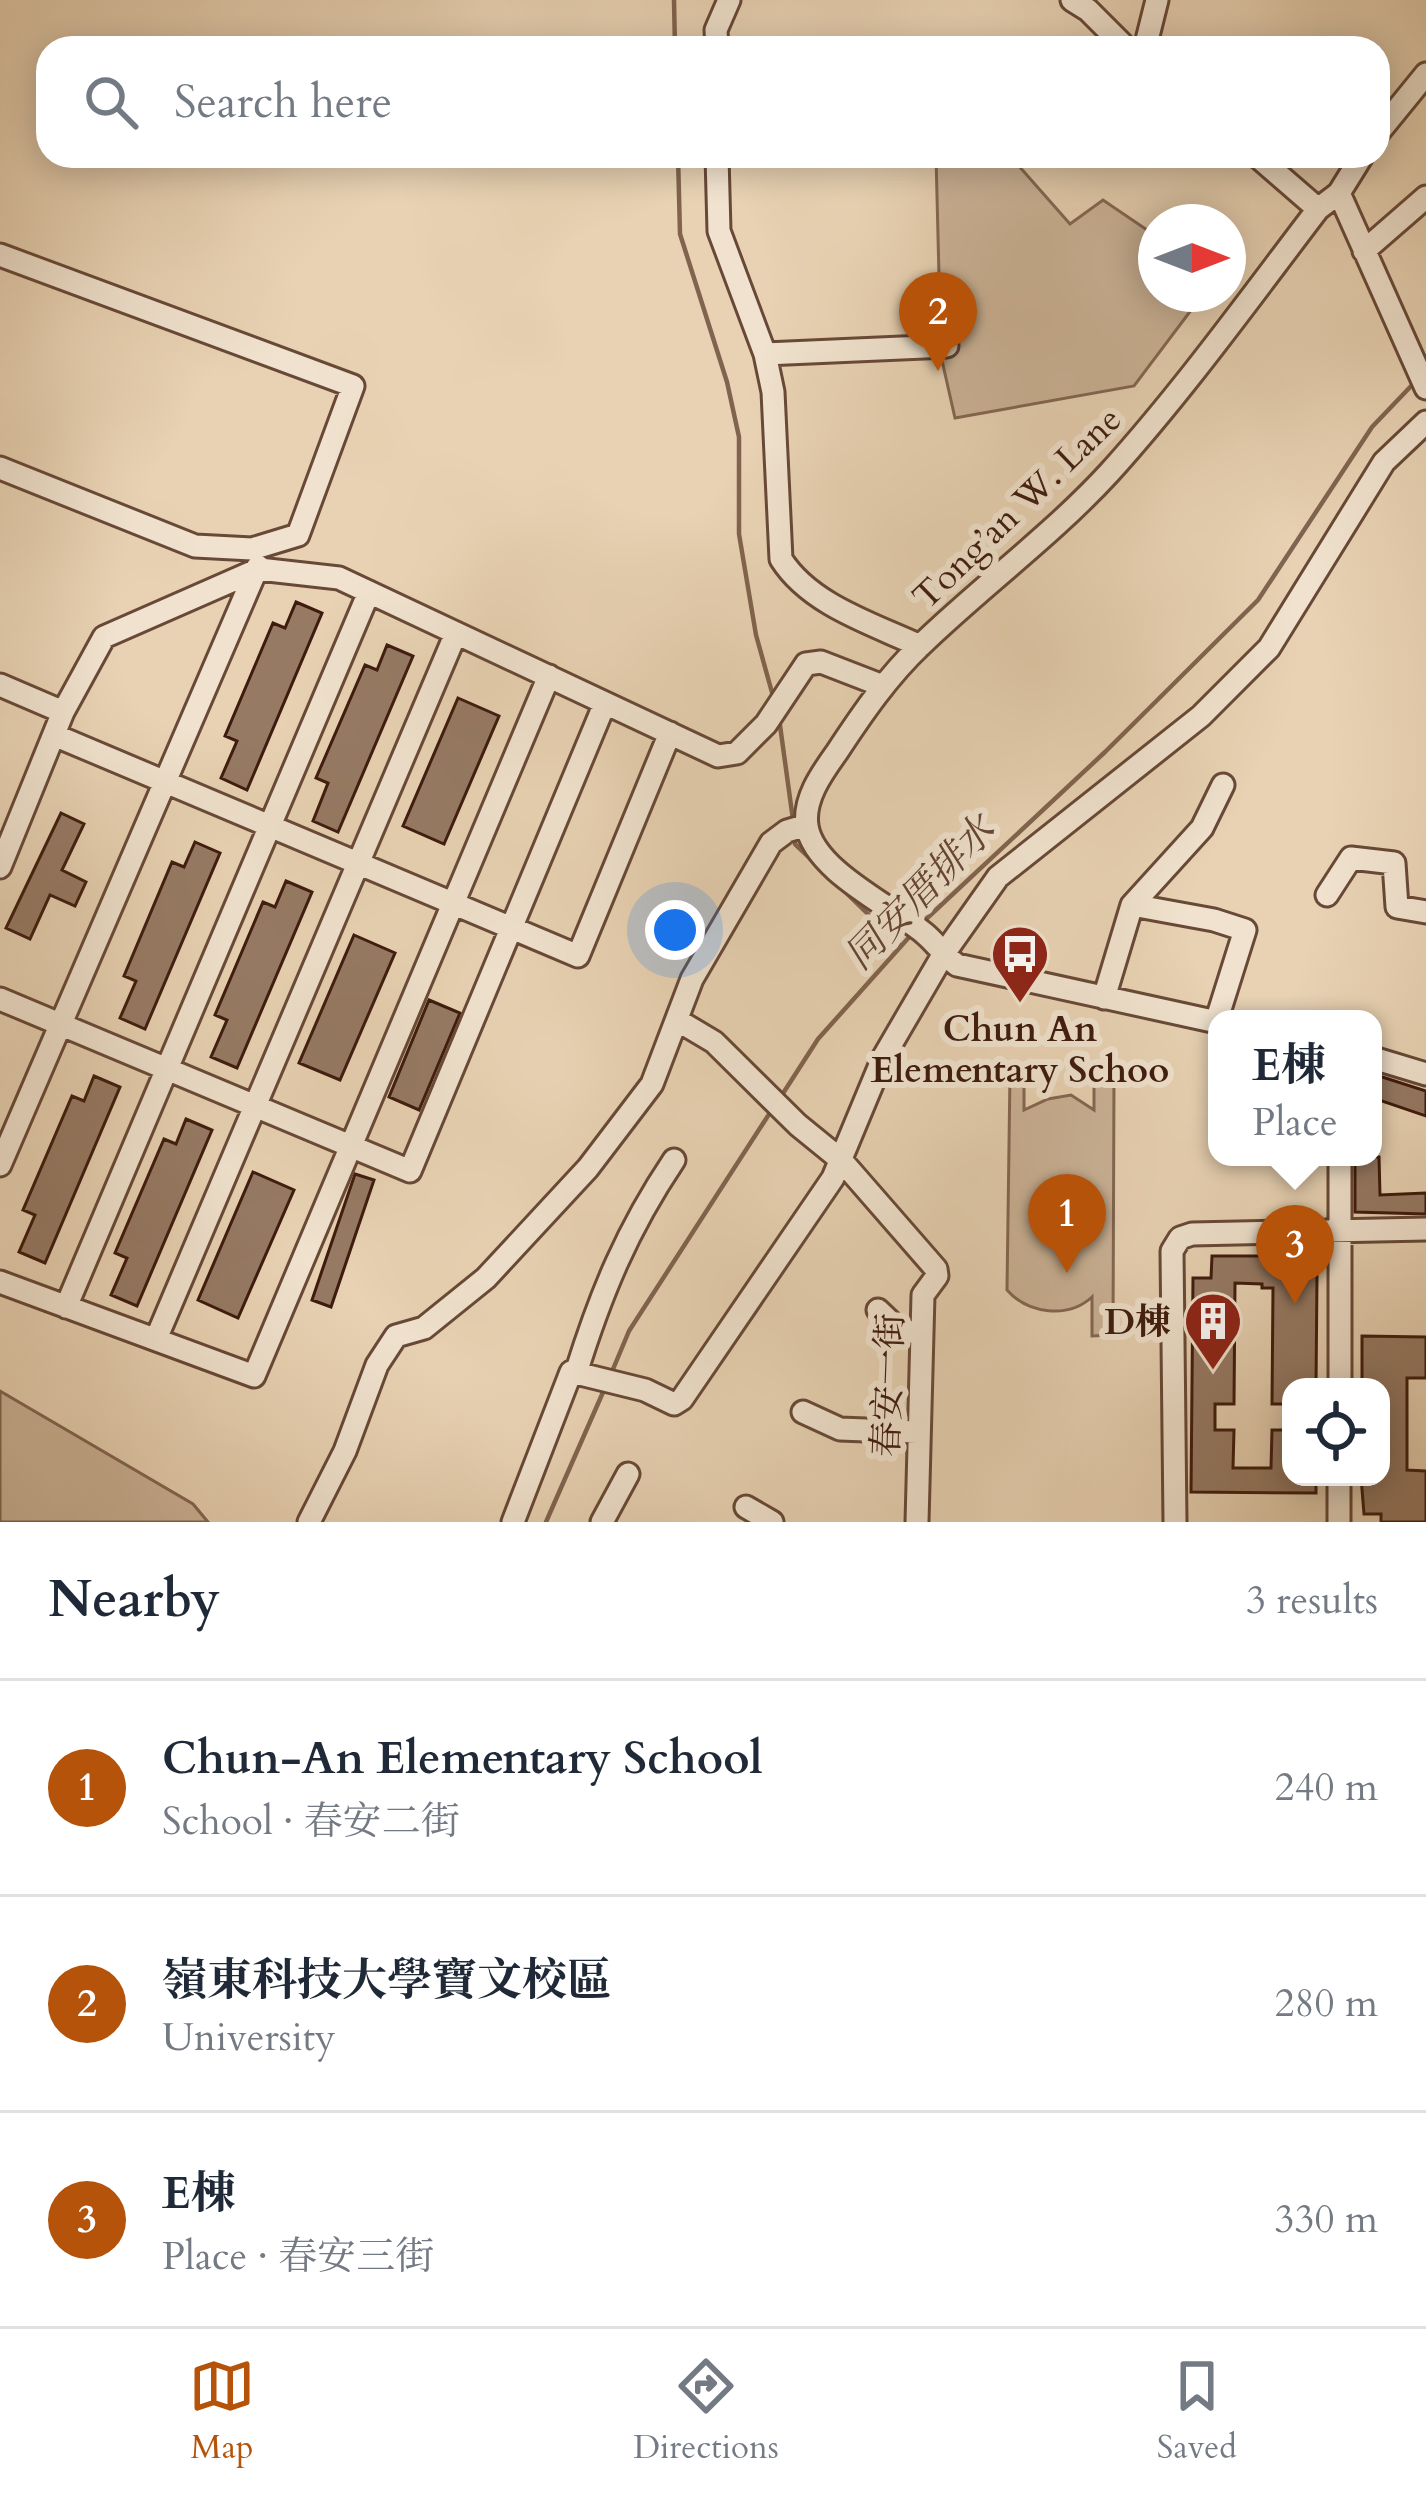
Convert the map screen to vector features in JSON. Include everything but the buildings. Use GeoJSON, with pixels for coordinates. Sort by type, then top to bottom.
{"type":"FeatureCollection","features":[{"type":"Feature","properties":{"kind":"street"},"geometry":{"type":"LineString","coordinates":[[716,36],[729,0]]}},
{"type":"Feature","properties":{"kind":"street"},"geometry":{"type":"LineString","coordinates":[[1072,0],[1114,36]]}},
{"type":"Feature","properties":{"kind":"street"},"geometry":{"type":"LineString","coordinates":[[1148,36],[1157,0]]}},
{"type":"Feature","properties":{"kind":"street"},"geometry":{"type":"LineString","coordinates":[[1390,106],[1426,74]]}},
{"type":"Feature","properties":{"kind":"street"},"geometry":{"type":"LineString","coordinates":[[717,168],[719,231],[765,353],[773,392],[781,560],[828,603],[920,646]]}},
{"type":"Feature","properties":{"kind":"street"},"geometry":{"type":"LineString","coordinates":[[1271,168],[1318,209]]}},
{"type":"Feature","properties":{"kind":"street"},"geometry":{"type":"LineString","coordinates":[[1355,168],[1339,193],[1426,388]]}},
{"type":"Feature","properties":{"kind":"street","name":"Tong’an W. Lane"},"geometry":{"type":"LineString","coordinates":[[807,825],[810,796],[883,686],[920,646],[1033,548],[1108,473],[1318,209],[1339,193]]}},
{"type":"Feature","properties":{"kind":"street"},"geometry":{"type":"LineString","coordinates":[[1364,251],[1426,197]]}},
{"type":"Feature","properties":{"kind":"street"},"geometry":{"type":"LineString","coordinates":[[0,256],[352,386],[298,535],[104,637],[63,712],[2,858]]}},
{"type":"Feature","properties":{"kind":"street"},"geometry":{"type":"LineString","coordinates":[[765,353],[947,346]]}},
{"type":"Feature","properties":{"kind":"street"},"geometry":{"type":"LineString","coordinates":[[513,1522],[572,1372],[645,1390],[674,1404],[682,1399],[844,1165],[883,1058],[943,955],[1012,864],[1201,716],[1246,673],[1269,647],[1384,462],[1426,422]]}},
{"type":"Feature","properties":{"kind":"street"},"geometry":{"type":"LineString","coordinates":[[0,468],[195,546],[339,578],[718,756],[737,754],[766,724],[806,664],[821,662],[883,686]]}},
{"type":"Feature","properties":{"kind":"street"},"geometry":{"type":"LineString","coordinates":[[0,1165],[255,559]]}},
{"type":"Feature","properties":{"kind":"street"},"geometry":{"type":"LineString","coordinates":[[66,1306],[369,592]]}},
{"type":"Feature","properties":{"kind":"street"},"geometry":{"type":"LineString","coordinates":[[156,1340],[456,633]]}},
{"type":"Feature","properties":{"kind":"street"},"geometry":{"type":"LineString","coordinates":[[0,1282],[254,1376],[549,676]]}},
{"type":"Feature","properties":{"kind":"street"},"geometry":{"type":"LineString","coordinates":[[0,685],[63,712]]}},
{"type":"Feature","properties":{"kind":"street"},"geometry":{"type":"LineString","coordinates":[[0,999],[410,1171],[605,703]]}},
{"type":"Feature","properties":{"kind":"street"},"geometry":{"type":"LineString","coordinates":[[54,735],[578,956],[670,733]]}},
{"type":"Feature","properties":{"kind":"street"},"geometry":{"type":"LineString","coordinates":[[1104,998],[1132,905],[1202,829],[1223,785]]}},
{"type":"Feature","properties":{"kind":"street"},"geometry":{"type":"LineString","coordinates":[[309,1522],[345,1451],[376,1365],[396,1336],[424,1328],[486,1277],[588,1168],[652,1084],[706,953],[771,843],[807,825],[820,854],[880,907],[928,935],[957,965],[1208,1020]]}},
{"type":"Feature","properties":{"kind":"street"},"geometry":{"type":"LineString","coordinates":[[1327,895],[1351,858],[1394,863],[1397,907],[1426,912]]}},
{"type":"Feature","properties":{"kind":"street"},"geometry":{"type":"LineString","coordinates":[[1132,905],[1245,930],[1221,1010]]}},
{"type":"Feature","properties":{"kind":"street"},"geometry":{"type":"LineString","coordinates":[[677,1020],[714,1042],[844,1165]]}},
{"type":"Feature","properties":{"kind":"street"},"geometry":{"type":"LineString","coordinates":[[1382,1061],[1426,1074]]}},
{"type":"Feature","properties":{"kind":"street"},"geometry":{"type":"LineString","coordinates":[[580,1373],[614,1261],[674,1160]]}},
{"type":"Feature","properties":{"kind":"street","name":"春安一街"},"geometry":{"type":"LineString","coordinates":[[844,1165],[928,1258],[937,1276],[923,1295],[917,1522]]}},
{"type":"Feature","properties":{"kind":"street"},"geometry":{"type":"LineString","coordinates":[[1340,1166],[1340,1378]]}},
{"type":"Feature","properties":{"kind":"street"},"geometry":{"type":"LineString","coordinates":[[1174,1522],[1172,1251],[1180,1238],[1426,1229]]}},
{"type":"Feature","properties":{"kind":"street"},"geometry":{"type":"LineString","coordinates":[[878,1310],[898,1329],[920,1334]]}},
{"type":"Feature","properties":{"kind":"street"},"geometry":{"type":"LineString","coordinates":[[803,1412],[840,1429],[916,1432]]}},
{"type":"Feature","properties":{"kind":"street"},"geometry":{"type":"LineString","coordinates":[[602,1522],[628,1474]]}},
{"type":"Feature","properties":{"kind":"street"},"geometry":{"type":"LineString","coordinates":[[1339,1522],[1340,1486]]}},
{"type":"Feature","properties":{"kind":"street"},"geometry":{"type":"LineString","coordinates":[[746,1507],[772,1522]]}},
{"type":"Feature","properties":{"kind":"shaded area"},"geometry":{"type":"Polygon","coordinates":[[[936,168],[1021,168],[1070,224],[1103,200],[1138,224],[1138,312],[1190,312],[1134,386],[955,418],[941,356],[936,168]]]}},
{"type":"Feature","properties":{"kind":"shaded area"},"geometry":{"type":"Polygon","coordinates":[[[1010,1074],[1024,1075],[1024,1110],[1071,1095],[1094,1110],[1094,1076],[1114,1075],[1113,1335],[1092,1336],[1092,1297],[1072,1309],[1048,1311],[1026,1304],[1007,1290],[1010,1074]]]}},
{"type":"Feature","properties":{"kind":"shaded area"},"geometry":{"type":"Polygon","coordinates":[[[0,1391],[193,1504],[208,1522],[0,1522],[0,1391]]]}},
{"type":"Feature","properties":{"kind":"waterway"},"geometry":{"type":"LineString","coordinates":[[674,0],[675,36]]}},
{"type":"Feature","properties":{"kind":"waterway"},"geometry":{"type":"LineString","coordinates":[[678,168],[680,234],[727,382],[739,437],[739,534],[756,635],[773,696]]}},
{"type":"Feature","properties":{"kind":"waterway","name":"同安厝排水"},"geometry":{"type":"LineString","coordinates":[[923,922],[1258,600],[1372,427],[1414,383]]}},
{"type":"Feature","properties":{"kind":"waterway"},"geometry":{"type":"LineString","coordinates":[[779,718],[793,820]]}},
{"type":"Feature","properties":{"kind":"waterway"},"geometry":{"type":"LineString","coordinates":[[795,837],[795,844],[817,865]]}},
{"type":"Feature","properties":{"kind":"waterway"},"geometry":{"type":"LineString","coordinates":[[838,885],[901,946]]}},
{"type":"Feature","properties":{"kind":"waterway","name":"同安厝排水"},"geometry":{"type":"LineString","coordinates":[[780,1098],[818,1039],[911,935]]}},
{"type":"Feature","properties":{"kind":"waterway","name":"同安厝排水"},"geometry":{"type":"LineString","coordinates":[[611,1374],[629,1331],[773,1108]]}},
{"type":"Feature","properties":{"kind":"waterway","name":"同安厝排水"},"geometry":{"type":"LineString","coordinates":[[546,1522],[604,1390]]}},
{"type":"Feature","properties":{"kind":"place","name":"嶺東科技大學寶文校區"},"geometry":{"type":"Point","coordinates":[938,371]}},
{"type":"Feature","properties":{"kind":"place","name":"Chun An Elementary Schoo"},"geometry":{"type":"Point","coordinates":[1020,1005]}},
{"type":"Feature","properties":{"kind":"place","name":"Chun-An Elementary School"},"geometry":{"type":"Point","coordinates":[1067,1273]}},
{"type":"Feature","properties":{"kind":"place","name":"E棟"},"geometry":{"type":"Point","coordinates":[1295,1304]}},
{"type":"Feature","properties":{"kind":"place","name":"D棟"},"geometry":{"type":"Point","coordinates":[1213,1372]}}]}
